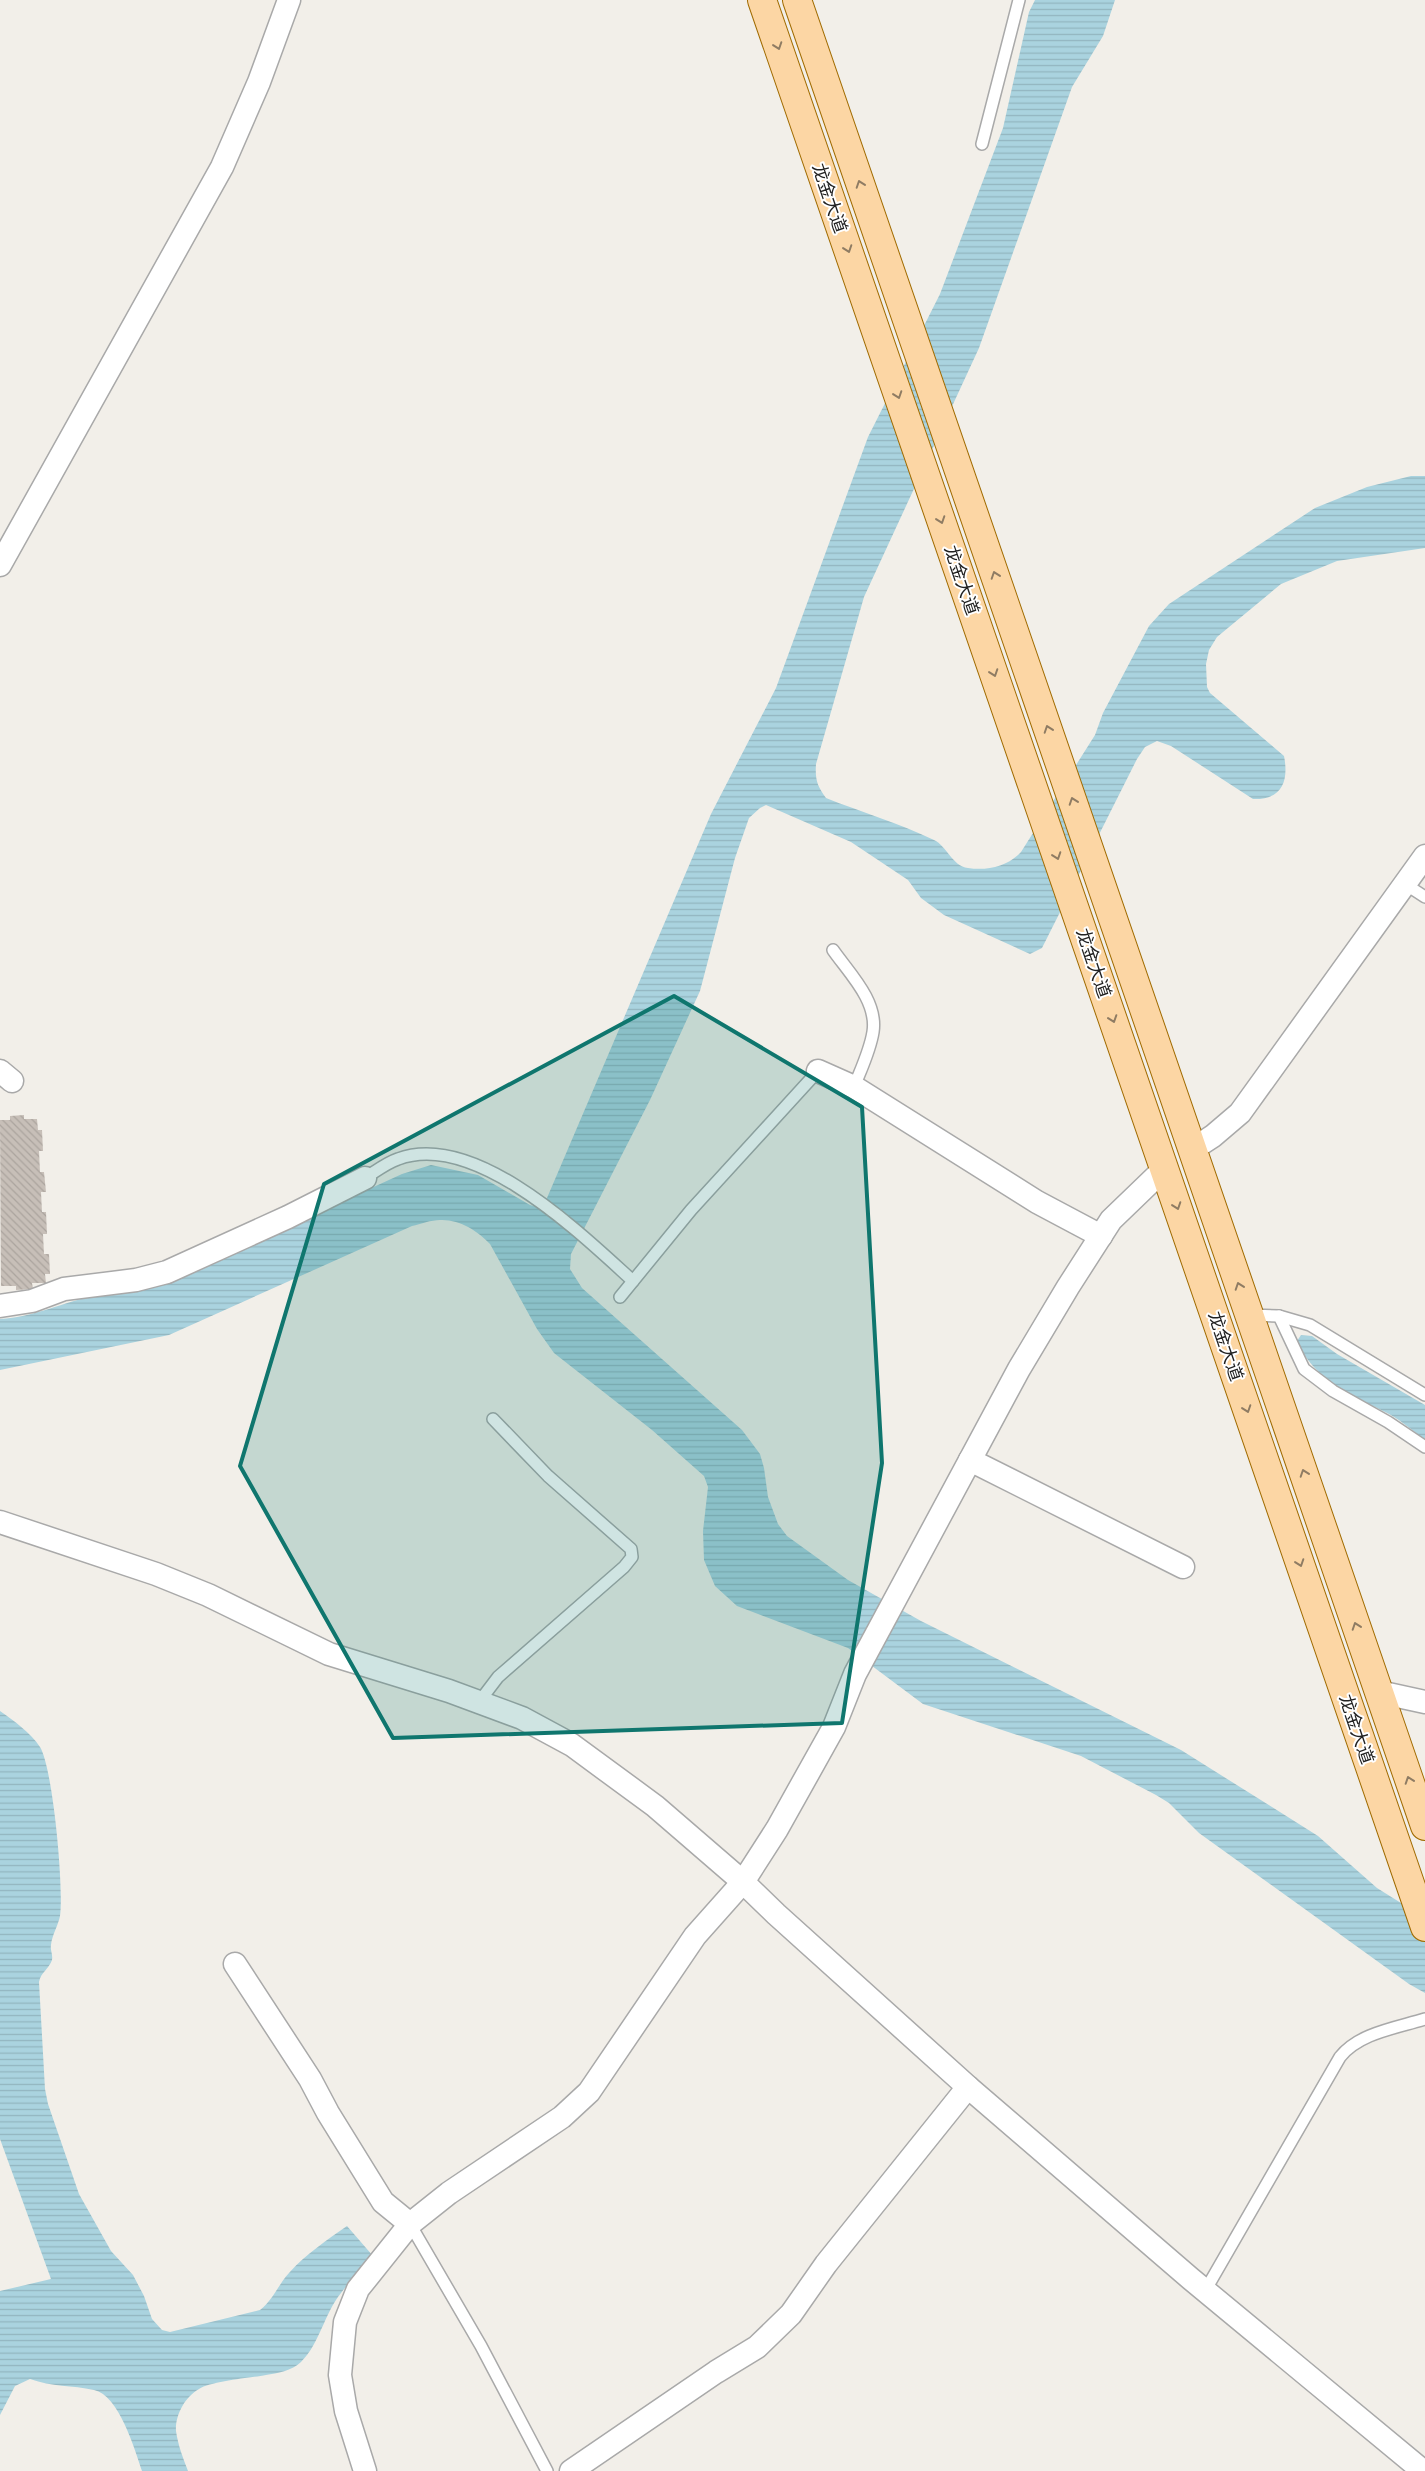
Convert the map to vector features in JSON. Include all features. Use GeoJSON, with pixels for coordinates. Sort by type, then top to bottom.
{"type":"FeatureCollection","features":[{"type":"Feature","properties":{"kind":"main road","name":"龙金大道"},"geometry":{"type":"LineString","coordinates":[[762,0],[1425,1927]]}},
{"type":"Feature","properties":{"kind":"main road","name":"龙金大道"},"geometry":{"type":"LineString","coordinates":[[796,0],[1425,1826]]}},
{"type":"Feature","properties":{"kind":"street"},"geometry":{"type":"LineString","coordinates":[[0,565],[222,167],[252,99],[289,0]]}},
{"type":"Feature","properties":{"kind":"street"},"geometry":{"type":"LineString","coordinates":[[1193,1149],[1213,1136],[1240,1113],[1425,856]]}},
{"type":"Feature","properties":{"kind":"street"},"geometry":{"type":"LineString","coordinates":[[818,1071],[854,1087],[1037,1202],[1100,1236]]}},
{"type":"Feature","properties":{"kind":"street"},"geometry":{"type":"LineString","coordinates":[[365,2471],[342,2393],[340,2375],[345,2322],[358,2290],[410,2224],[449,2193],[562,2117],[582,2098],[600,2077],[695,1936],[743,1882],[810,1774],[834,1727],[855,1674],[1043,1327],[1111,1220],[1165,1168]]}},
{"type":"Feature","properties":{"kind":"street"},"geometry":{"type":"LineString","coordinates":[[0,1306],[32,1301],[64,1289],[136,1280],[167,1272],[288,1217],[365,1178]]}},
{"type":"Feature","properties":{"kind":"street"},"geometry":{"type":"LineString","coordinates":[[970,1460],[1183,1567]]}},
{"type":"Feature","properties":{"kind":"street"},"geometry":{"type":"LineString","coordinates":[[0,1522],[95,1553],[200,1591],[329,1654],[522,1718],[572,1745],[655,1806],[743,1882],[968,2087],[1206,2291],[1423,2471]]}},
{"type":"Feature","properties":{"kind":"street"},"geometry":{"type":"LineString","coordinates":[[1379,1692],[1425,1702]]}},
{"type":"Feature","properties":{"kind":"street"},"geometry":{"type":"LineString","coordinates":[[235,1964],[310,2079],[328,2113],[383,2202],[410,2224]]}},
{"type":"Feature","properties":{"kind":"street"},"geometry":{"type":"LineString","coordinates":[[571,2471],[756,2347],[791,2314],[826,2264],[968,2087]]}},
{"type":"Feature","properties":{"kind":"lane"},"geometry":{"type":"LineString","coordinates":[[982,144],[1019,0]]}},
{"type":"Feature","properties":{"kind":"lane"},"geometry":{"type":"LineString","coordinates":[[1406,884],[1425,897]]}},
{"type":"Feature","properties":{"kind":"lane"},"geometry":{"type":"LineString","coordinates":[[833,950],[867,998],[873,1020],[871,1041],[854,1087]]}},
{"type":"Feature","properties":{"kind":"lane"},"geometry":{"type":"LineString","coordinates":[[620,1297],[691,1210],[818,1071]]}},
{"type":"Feature","properties":{"kind":"lane"},"geometry":{"type":"LineString","coordinates":[[365,1178],[398,1159],[421,1155],[445,1156],[501,1176],[539,1202],[633,1281]]}},
{"type":"Feature","properties":{"kind":"lane"},"geometry":{"type":"LineString","coordinates":[[1250,1315],[1279,1316],[1310,1325],[1425,1395]]}},
{"type":"Feature","properties":{"kind":"lane"},"geometry":{"type":"LineString","coordinates":[[1279,1316],[1304,1369],[1333,1391],[1388,1422],[1425,1448]]}},
{"type":"Feature","properties":{"kind":"lane"},"geometry":{"type":"LineString","coordinates":[[478,1702],[498,1677],[632,1557],[631,1549],[548,1476],[494,1420]]}},
{"type":"Feature","properties":{"kind":"lane"},"geometry":{"type":"LineString","coordinates":[[1206,2291],[1348,2046],[1361,2039],[1425,2019]]}},
{"type":"Feature","properties":{"kind":"lane"},"geometry":{"type":"LineString","coordinates":[[410,2224],[482,2346],[547,2471]]}},
{"type":"Feature","properties":{"kind":"highlighted area"},"geometry":{"type":"Polygon","coordinates":[[[674,996],[862,1107],[882,1463],[842,1723],[393,1738],[240,1466],[324,1184],[674,996]]]}},
{"type":"Feature","properties":{"kind":"water"},"geometry":{"type":"Polygon","coordinates":[[[1035,0],[1115,0],[1103,36],[1072,87],[979,348],[864,597],[816,764],[817,782],[823,794],[826,798],[934,840],[962,866],[983,869],[1004,864],[1021,852],[1095,735],[1103,713],[1149,626],[1169,604],[1315,508],[1367,487],[1411,476],[1425,476],[1425,548],[1337,561],[1281,584],[1217,637],[1209,650],[1206,664],[1207,687],[1210,693],[1284,756],[1285,773],[1281,787],[1271,796],[1253,799],[1171,746],[1157,741],[1145,747],[1137,759],[1042,948],[1030,954],[944,915],[921,898],[908,880],[851,842],[766,805],[760,808],[749,818],[735,858],[700,991],[650,1100],[571,1254],[570,1269],[582,1288],[742,1430],[760,1454],[768,1497],[778,1524],[787,1536],[848,1580],[921,1621],[1181,1750],[1318,1836],[1377,1888],[1425,1918],[1425,1993],[1409,1984],[1199,1833],[1169,1803],[1156,1795],[1081,1756],[923,1704],[848,1648],[737,1606],[715,1586],[704,1560],[703,1531],[708,1487],[704,1476],[652,1430],[554,1353],[537,1329],[490,1244],[474,1230],[461,1224],[440,1220],[412,1226],[169,1335],[0,1370],[0,1319],[37,1312],[96,1295],[131,1292],[171,1282],[190,1275],[216,1259],[402,1174],[431,1165],[478,1175],[530,1205],[537,1207],[544,1205],[711,814],[776,688],[868,437],[940,294],[1003,128],[1029,12],[1035,0]]]}},
{"type":"Feature","properties":{"kind":"water"},"geometry":{"type":"Polygon","coordinates":[[[1301,1335],[1312,1336],[1337,1354],[1425,1405],[1425,1440],[1394,1417],[1351,1396],[1327,1380],[1312,1365],[1301,1349],[1297,1341],[1301,1335]]]}},
{"type":"Feature","properties":{"kind":"water"},"geometry":{"type":"Polygon","coordinates":[[[0,1711],[27,1732],[40,1747],[45,1759],[53,1803],[59,1856],[60,1916],[52,1941],[52,1960],[39,1982],[45,2089],[48,2104],[79,2194],[111,2251],[133,2275],[144,2296],[152,2319],[162,2330],[170,2332],[260,2310],[302,2260],[347,2226],[373,2256],[335,2301],[313,2346],[301,2362],[289,2370],[205,2386],[189,2397],[179,2413],[176,2425],[179,2446],[188,2471],[142,2471],[125,2424],[118,2412],[103,2394],[94,2390],[30,2379],[15,2386],[0,2415],[0,2291],[51,2279],[0,2139],[0,1711]]]}},
{"type":"Feature","properties":{"kind":"building"},"geometry":{"type":"Polygon","coordinates":[[[24,1115],[24,1119],[37,1119],[38,1130],[42,1130],[43,1151],[39,1151],[40,1172],[44,1172],[46,1192],[41,1192],[42,1212],[46,1212],[47,1234],[43,1234],[44,1254],[49,1254],[50,1274],[45,1274],[46,1283],[32,1283],[33,1289],[16,1290],[16,1286],[1,1286],[0,1120],[10,1120],[10,1116],[24,1115]]]}}]}
